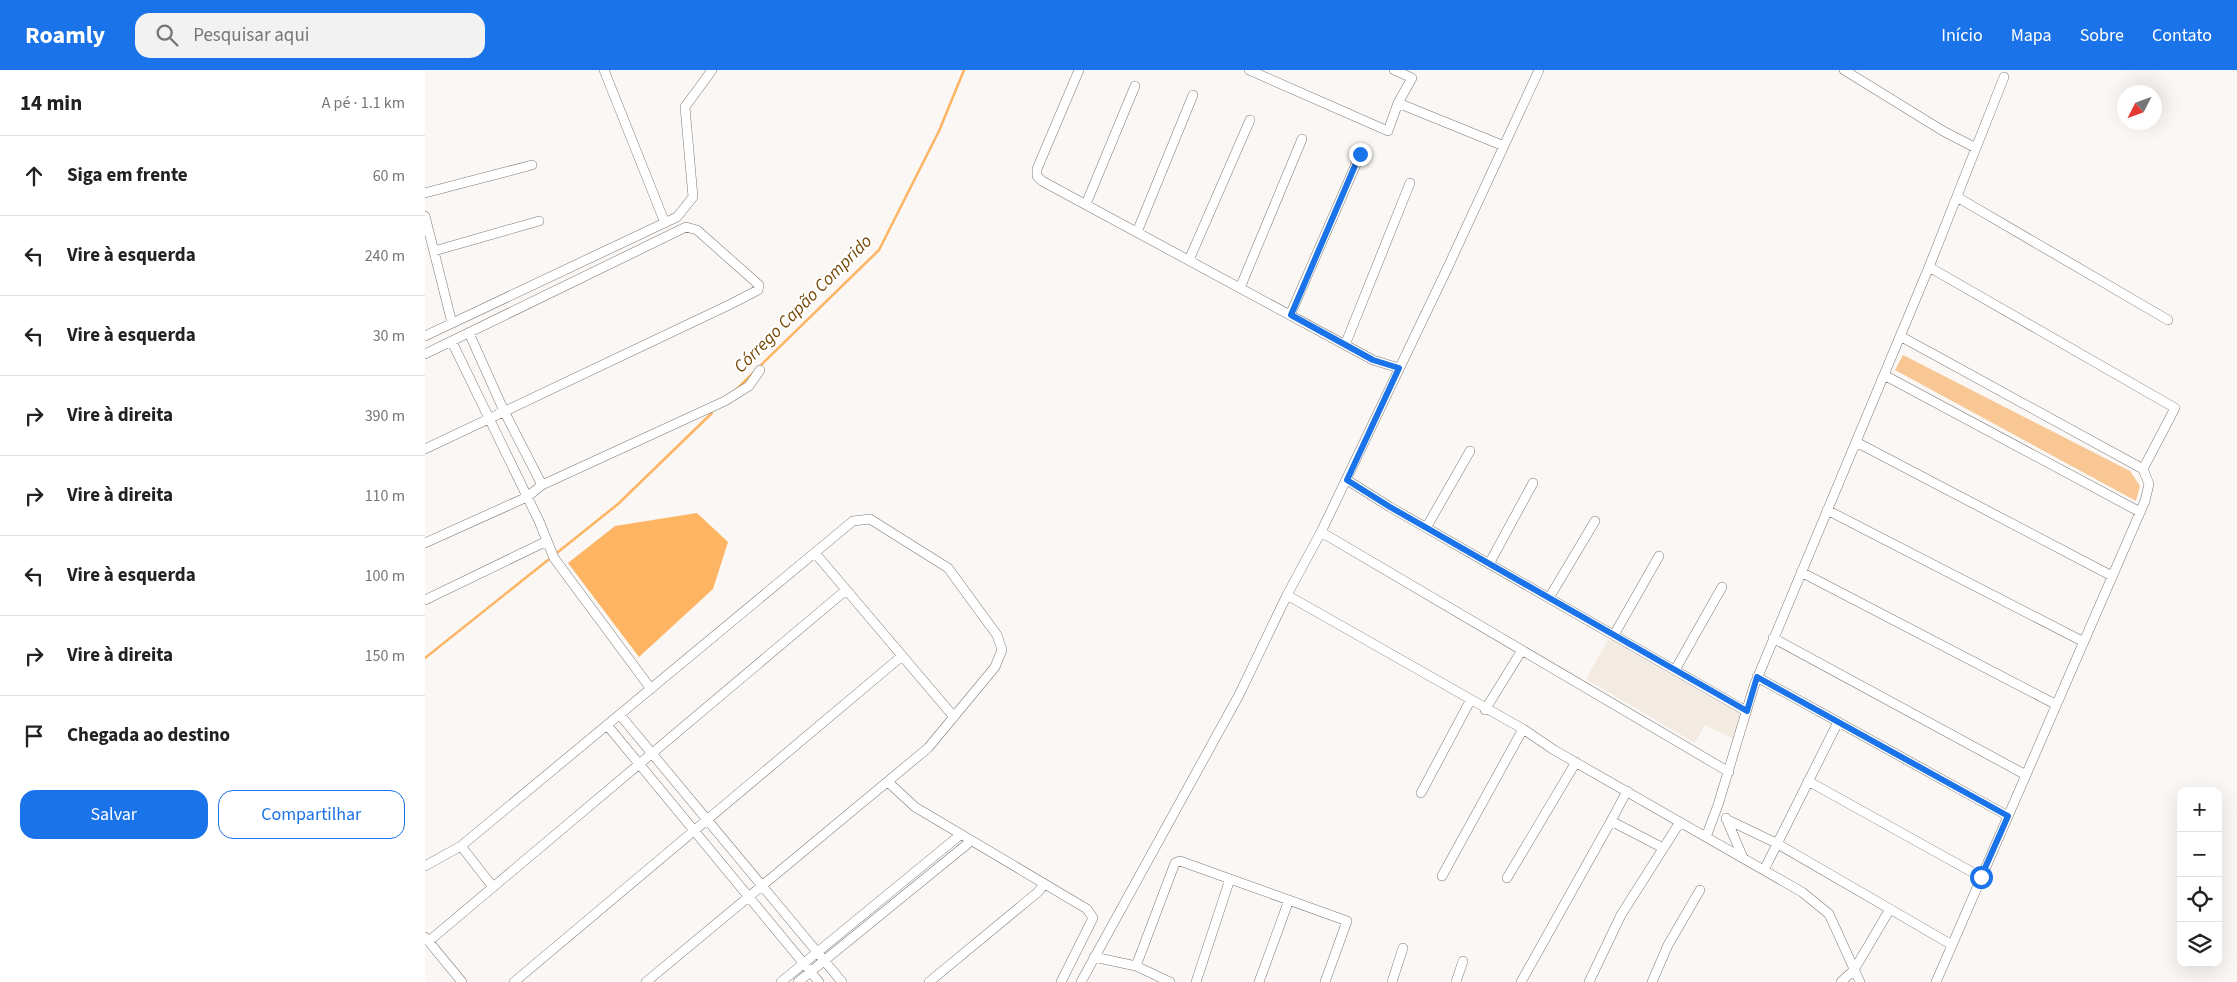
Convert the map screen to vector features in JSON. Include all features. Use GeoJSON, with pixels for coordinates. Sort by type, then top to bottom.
{"type":"FeatureCollection","features":[{"type":"Feature","properties":{"kind":"street"},"geometry":{"type":"LineString","coordinates":[[604,70],[665,223]]}},
{"type":"Feature","properties":{"kind":"street"},"geometry":{"type":"LineString","coordinates":[[425,336],[677,217],[693,197],[685,107],[712,70]]}},
{"type":"Feature","properties":{"kind":"street"},"geometry":{"type":"LineString","coordinates":[[1079,70],[1037,169],[1037,176],[1042,181],[1373,360],[1399,368]]}},
{"type":"Feature","properties":{"kind":"street"},"geometry":{"type":"LineString","coordinates":[[1249,70],[1388,131],[1398,102],[1412,78],[1393,70]]}},
{"type":"Feature","properties":{"kind":"street"},"geometry":{"type":"LineString","coordinates":[[1081,982],[1239,695],[1287,595],[1321,532],[1539,70]]}},
{"type":"Feature","properties":{"kind":"street"},"geometry":{"type":"LineString","coordinates":[[1844,70],[1943,131],[1976,148]]}},
{"type":"Feature","properties":{"kind":"street"},"geometry":{"type":"LineString","coordinates":[[1706,836],[1729,772],[1757,677],[1929,267],[2004,77]]}},
{"type":"Feature","properties":{"kind":"street"},"geometry":{"type":"LineString","coordinates":[[1085,204],[1135,86]]}},
{"type":"Feature","properties":{"kind":"street"},"geometry":{"type":"LineString","coordinates":[[1137,232],[1193,95]]}},
{"type":"Feature","properties":{"kind":"street"},"geometry":{"type":"LineString","coordinates":[[1398,102],[1504,146]]}},
{"type":"Feature","properties":{"kind":"street"},"geometry":{"type":"LineString","coordinates":[[1189,260],[1250,120]]}},
{"type":"Feature","properties":{"kind":"street"},"geometry":{"type":"LineString","coordinates":[[1240,288],[1303,139]]}},
{"type":"Feature","properties":{"kind":"street"},"geometry":{"type":"LineString","coordinates":[[1291,315],[1360,154]]}},
{"type":"Feature","properties":{"kind":"street"},"geometry":{"type":"LineString","coordinates":[[425,193],[532,165]]}},
{"type":"Feature","properties":{"kind":"street"},"geometry":{"type":"LineString","coordinates":[[1345,345],[1410,183]]}},
{"type":"Feature","properties":{"kind":"street"},"geometry":{"type":"LineString","coordinates":[[1957,197],[2167,320]]}},
{"type":"Feature","properties":{"kind":"street"},"geometry":{"type":"LineString","coordinates":[[425,216],[452,323]]}},
{"type":"Feature","properties":{"kind":"street"},"geometry":{"type":"LineString","coordinates":[[434,251],[539,221]]}},
{"type":"Feature","properties":{"kind":"street"},"geometry":{"type":"LineString","coordinates":[[425,354],[685,227],[697,230],[759,285],[758,290],[737,301],[425,449]]}},
{"type":"Feature","properties":{"kind":"street"},"geometry":{"type":"LineString","coordinates":[[1929,267],[2175,408],[2143,469]]}},
{"type":"Feature","properties":{"kind":"street"},"geometry":{"type":"LineString","coordinates":[[469,333],[504,411],[543,485]]}},
{"type":"Feature","properties":{"kind":"street"},"geometry":{"type":"LineString","coordinates":[[1900,336],[2143,469],[2149,484],[2140,512],[2113,576],[2055,704],[1936,982]]}},
{"type":"Feature","properties":{"kind":"street"},"geometry":{"type":"LineString","coordinates":[[452,342],[561,569],[651,689]]}},
{"type":"Feature","properties":{"kind":"street"},"geometry":{"type":"LineString","coordinates":[[425,543],[527,497],[543,485],[725,401],[749,386],[760,370]]}},
{"type":"Feature","properties":{"kind":"street"},"geometry":{"type":"LineString","coordinates":[[1884,375],[2140,512]]}},
{"type":"Feature","properties":{"kind":"street"},"geometry":{"type":"LineString","coordinates":[[1856,442],[2113,576]]}},
{"type":"Feature","properties":{"kind":"street"},"geometry":{"type":"LineString","coordinates":[[1426,528],[1470,451]]}},
{"type":"Feature","properties":{"kind":"street"},"geometry":{"type":"LineString","coordinates":[[1347,480],[1426,528],[1747,711]]}},
{"type":"Feature","properties":{"kind":"street"},"geometry":{"type":"LineString","coordinates":[[1489,564],[1533,483]]}},
{"type":"Feature","properties":{"kind":"street"},"geometry":{"type":"LineString","coordinates":[[1827,510],[2084,642]]}},
{"type":"Feature","properties":{"kind":"street"},"geometry":{"type":"LineString","coordinates":[[425,866],[461,846],[853,521],[863,518],[870,519],[948,568],[997,635],[1002,650],[995,667],[928,748],[646,982]]}},
{"type":"Feature","properties":{"kind":"street"},"geometry":{"type":"LineString","coordinates":[[1549,598],[1595,521]]}},
{"type":"Feature","properties":{"kind":"street"},"geometry":{"type":"LineString","coordinates":[[1321,532],[1729,772]]}},
{"type":"Feature","properties":{"kind":"street"},"geometry":{"type":"LineString","coordinates":[[425,600],[547,540]]}},
{"type":"Feature","properties":{"kind":"street"},"geometry":{"type":"LineString","coordinates":[[815,553],[954,717]]}},
{"type":"Feature","properties":{"kind":"street"},"geometry":{"type":"LineString","coordinates":[[1614,635],[1659,556]]}},
{"type":"Feature","properties":{"kind":"street"},"geometry":{"type":"LineString","coordinates":[[1801,572],[2055,704]]}},
{"type":"Feature","properties":{"kind":"street"},"geometry":{"type":"LineString","coordinates":[[1675,670],[1722,587]]}},
{"type":"Feature","properties":{"kind":"street"},"geometry":{"type":"LineString","coordinates":[[462,982],[427,939],[493,887],[846,590]]}},
{"type":"Feature","properties":{"kind":"street"},"geometry":{"type":"LineString","coordinates":[[1287,595],[1485,710],[1523,729],[1576,762],[1802,892],[1829,914],[1859,982]]}},
{"type":"Feature","properties":{"kind":"street"},"geometry":{"type":"LineString","coordinates":[[1773,638],[2026,775]]}},
{"type":"Feature","properties":{"kind":"street"},"geometry":{"type":"LineString","coordinates":[[1485,710],[1522,650]]}},
{"type":"Feature","properties":{"kind":"street"},"geometry":{"type":"LineString","coordinates":[[514,982],[903,656]]}},
{"type":"Feature","properties":{"kind":"street"},"geometry":{"type":"LineString","coordinates":[[1757,677],[2008,816]]}},
{"type":"Feature","properties":{"kind":"street"},"geometry":{"type":"LineString","coordinates":[[1421,793],[1470,701]]}},
{"type":"Feature","properties":{"kind":"street"},"geometry":{"type":"LineString","coordinates":[[620,715],[842,982]]}},
{"type":"Feature","properties":{"kind":"street"},"geometry":{"type":"LineString","coordinates":[[1763,870],[1838,722]]}},
{"type":"Feature","properties":{"kind":"street"},"geometry":{"type":"LineString","coordinates":[[607,725],[819,982]]}},
{"type":"Feature","properties":{"kind":"street"},"geometry":{"type":"LineString","coordinates":[[1441,876],[1523,729]]}},
{"type":"Feature","properties":{"kind":"street"},"geometry":{"type":"LineString","coordinates":[[1507,878],[1576,762]]}},
{"type":"Feature","properties":{"kind":"street"},"geometry":{"type":"LineString","coordinates":[[1808,781],[1981,877]]}},
{"type":"Feature","properties":{"kind":"street"},"geometry":{"type":"LineString","coordinates":[[887,782],[915,807],[1087,909],[1093,918],[1061,982]]}},
{"type":"Feature","properties":{"kind":"street"},"geometry":{"type":"LineString","coordinates":[[1521,982],[1627,791]]}},
{"type":"Feature","properties":{"kind":"street"},"geometry":{"type":"LineString","coordinates":[[1718,805],[1743,858]]}},
{"type":"Feature","properties":{"kind":"street"},"geometry":{"type":"LineString","coordinates":[[1726,819],[1776,843],[1952,945]]}},
{"type":"Feature","properties":{"kind":"street"},"geometry":{"type":"LineString","coordinates":[[1611,821],[1663,848]]}},
{"type":"Feature","properties":{"kind":"street"},"geometry":{"type":"LineString","coordinates":[[1589,982],[1621,915],[1680,822]]}},
{"type":"Feature","properties":{"kind":"street"},"geometry":{"type":"LineString","coordinates":[[781,982],[960,835]]}},
{"type":"Feature","properties":{"kind":"street"},"geometry":{"type":"LineString","coordinates":[[798,982],[971,841]]}},
{"type":"Feature","properties":{"kind":"street"},"geometry":{"type":"LineString","coordinates":[[461,846],[493,887]]}},
{"type":"Feature","properties":{"kind":"street"},"geometry":{"type":"LineString","coordinates":[[1136,966],[1175,862],[1180,861],[1347,922],[1325,982]]}},
{"type":"Feature","properties":{"kind":"street"},"geometry":{"type":"LineString","coordinates":[[1196,982],[1230,879]]}},
{"type":"Feature","properties":{"kind":"street"},"geometry":{"type":"LineString","coordinates":[[929,982],[1038,892],[1044,884]]}},
{"type":"Feature","properties":{"kind":"street"},"geometry":{"type":"LineString","coordinates":[[1652,982],[1668,945],[1700,890]]}},
{"type":"Feature","properties":{"kind":"street"},"geometry":{"type":"LineString","coordinates":[[1259,982],[1289,900]]}},
{"type":"Feature","properties":{"kind":"street"},"geometry":{"type":"LineString","coordinates":[[1841,982],[1854,970],[1890,909]]}},
{"type":"Feature","properties":{"kind":"street"},"geometry":{"type":"LineString","coordinates":[[1392,982],[1403,948]]}},
{"type":"Feature","properties":{"kind":"street"},"geometry":{"type":"LineString","coordinates":[[1094,958],[1136,966],[1171,982]]}},
{"type":"Feature","properties":{"kind":"street"},"geometry":{"type":"LineString","coordinates":[[1455,982],[1463,961]]}},
{"type":"Feature","properties":{"kind":"shaded area"},"geometry":{"type":"Polygon","coordinates":[[[1903,355],[2130,471],[2140,486],[2136,501],[1895,370],[1903,355]]]}},
{"type":"Feature","properties":{"kind":"shaded area"},"geometry":{"type":"Polygon","coordinates":[[[697,513],[728,542],[713,589],[639,657],[568,563],[615,526],[697,513]]]}},
{"type":"Feature","properties":{"kind":"shaded area"},"geometry":{"type":"Polygon","coordinates":[[[1609,639],[1740,714],[1734,739],[1705,725],[1695,743],[1586,679],[1609,639]]]}},
{"type":"Feature","properties":{"kind":"waterway","name":"Córrego Capão Comprido"},"geometry":{"type":"LineString","coordinates":[[758,368],[879,250],[939,131],[964,70]]}},
{"type":"Feature","properties":{"kind":"waterway","name":"Córrego Capão Comprido"},"geometry":{"type":"LineString","coordinates":[[735,391],[754,372]]}},
{"type":"Feature","properties":{"kind":"waterway","name":"Córrego Capão Comprido"},"geometry":{"type":"LineString","coordinates":[[558,552],[618,504],[712,413]]}},
{"type":"Feature","properties":{"kind":"waterway","name":"Córrego Capão Comprido"},"geometry":{"type":"LineString","coordinates":[[425,658],[548,560]]}},
{"type":"Feature","properties":{"kind":"route"},"geometry":{"type":"LineString","coordinates":[[1360,154],[1291,315],[1373,360],[1399,368],[1347,480],[1390,507],[1747,711],[1757,677],[2008,816],[1981,877]]}}]}
